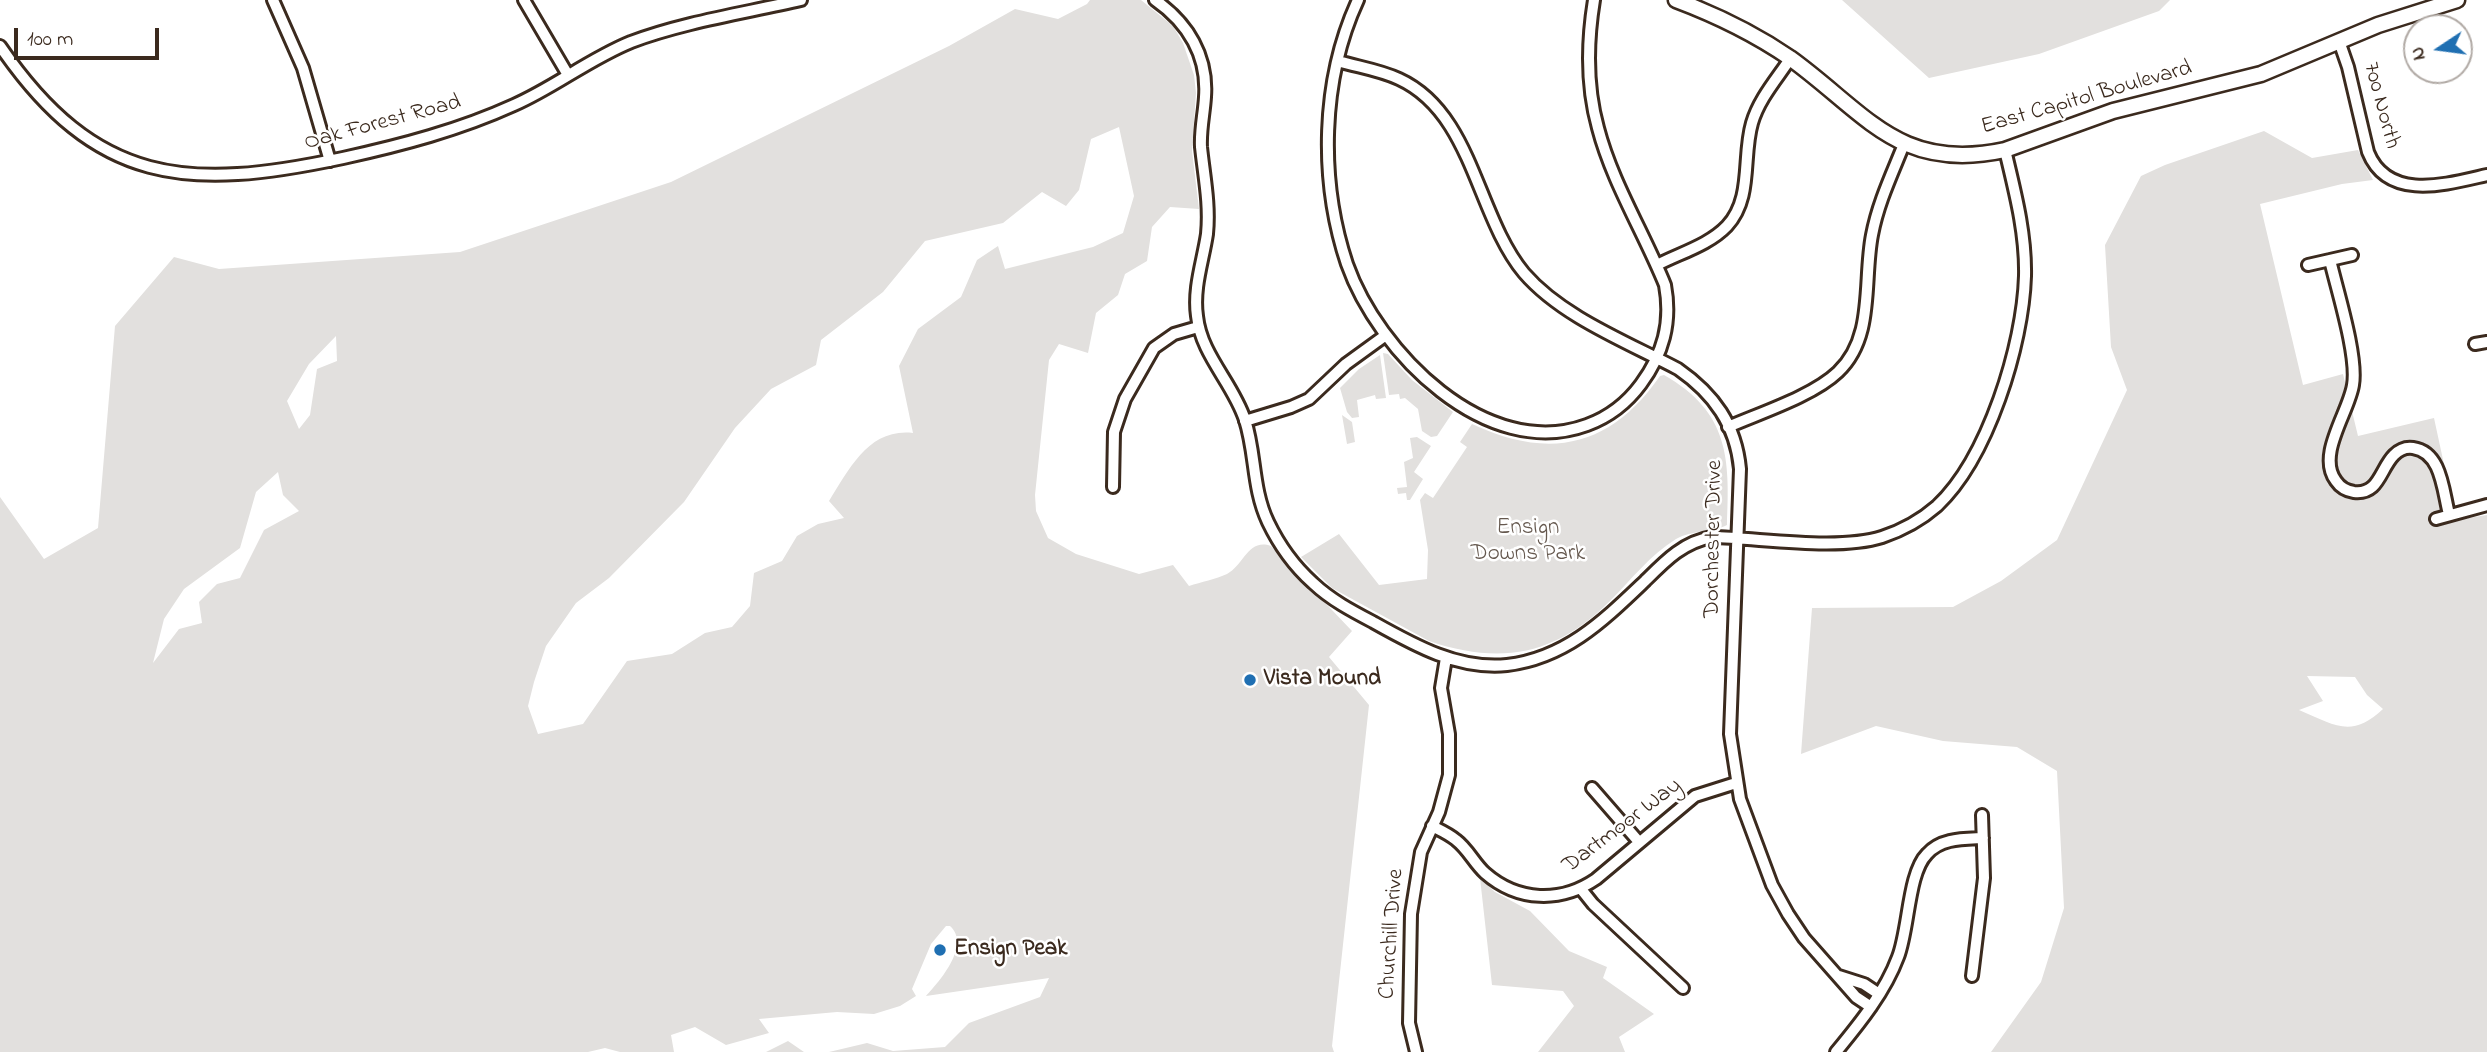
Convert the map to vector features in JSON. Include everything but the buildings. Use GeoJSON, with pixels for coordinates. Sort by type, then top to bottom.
{"type":"FeatureCollection","features":[{"type":"Feature","properties":{"kind":"street"},"geometry":{"type":"LineString","coordinates":[[273,0],[303,68],[330,161]]}},
{"type":"Feature","properties":{"kind":"street"},"geometry":{"type":"LineString","coordinates":[[524,0],[568,75]]}},
{"type":"Feature","properties":{"kind":"street","name":"Oak Forest Road"},"geometry":{"type":"LineString","coordinates":[[0,47],[59,117],[100,147],[126,160],[169,173],[214,176],[290,170],[421,140],[463,127],[518,104],[609,52],[652,35],[801,0]]}},
{"type":"Feature","properties":{"kind":"street"},"geometry":{"type":"LineString","coordinates":[[1155,0],[1172,12],[1187,29],[1198,50],[1206,80],[1201,145],[1208,221],[1196,299],[1198,327],[1204,344],[1245,421],[1254,480],[1260,503],[1274,534],[1293,562],[1315,585],[1340,604],[1411,644],[1446,658],[1482,665],[1506,665],[1555,653],[1575,642],[1607,618],[1683,547],[1705,538],[1866,541],[1892,534],[1917,522],[1937,506],[1953,487],[1977,447],[1997,404],[2021,318],[2025,276],[2022,228],[2005,150]]}},
{"type":"Feature","properties":{"kind":"street"},"geometry":{"type":"LineString","coordinates":[[1358,0],[1338,61],[1328,147],[1336,218],[1355,283],[1386,335],[1411,364],[1439,389],[1481,416],[1504,427],[1541,433],[1567,431],[1592,423],[1625,402],[1640,386],[1657,359],[1665,338],[1668,314],[1665,285],[1614,172],[1595,116],[1588,65],[1589,26],[1594,0]]}},
{"type":"Feature","properties":{"kind":"street","name":"East Capitol Boulevard"},"geometry":{"type":"LineString","coordinates":[[1676,0],[1744,30],[1790,59],[1875,127],[1904,144],[1954,156],[1989,154],[2005,150],[2113,111],[2261,74],[2402,16],[2457,0]]}},
{"type":"Feature","properties":{"kind":"street","name":"700 North"},"geometry":{"type":"LineString","coordinates":[[2339,41],[2348,67],[2368,152],[2374,164],[2388,177],[2423,186],[2487,175]]}},
{"type":"Feature","properties":{"kind":"street"},"geometry":{"type":"LineString","coordinates":[[1657,265],[1709,241],[1733,220],[1743,197],[1748,137],[1753,119],[1766,92],[1790,59]]}},
{"type":"Feature","properties":{"kind":"street","name":"Dorchester Drive"},"geometry":{"type":"LineString","coordinates":[[1338,61],[1398,79],[1433,103],[1454,131],[1497,232],[1526,275],[1562,307],[1678,369],[1706,391],[1726,417],[1739,458],[1730,734],[1737,783],[1751,830],[1779,900],[1804,937],[1856,997],[1871,1007]]}},
{"type":"Feature","properties":{"kind":"street"},"geometry":{"type":"LineString","coordinates":[[1728,427],[1820,386],[1850,358],[1863,328],[1869,251],[1875,221],[1904,144]]}},
{"type":"Feature","properties":{"kind":"street"},"geometry":{"type":"LineString","coordinates":[[2308,265],[2352,255]]}},
{"type":"Feature","properties":{"kind":"street"},"geometry":{"type":"LineString","coordinates":[[2330,260],[2352,355],[2354,379],[2349,400],[2333,440],[2330,466],[2334,478],[2347,490],[2365,491],[2378,482],[2395,455],[2404,449],[2416,449],[2427,453],[2436,466],[2449,514]]}},
{"type":"Feature","properties":{"kind":"street"},"geometry":{"type":"LineString","coordinates":[[1113,487],[1115,432],[1120,409],[1131,387],[1154,348],[1174,334],[1198,327]]}},
{"type":"Feature","properties":{"kind":"street"},"geometry":{"type":"LineString","coordinates":[[1245,421],[1309,399],[1346,364],[1386,335]]}},
{"type":"Feature","properties":{"kind":"street"},"geometry":{"type":"LineString","coordinates":[[2436,519],[2487,505]]}},
{"type":"Feature","properties":{"kind":"street","name":"Churchill Drive"},"geometry":{"type":"LineString","coordinates":[[1416,1052],[1409,1023],[1411,914],[1421,852],[1444,800],[1450,762],[1449,734],[1441,688],[1446,658]]}},
{"type":"Feature","properties":{"kind":"street","name":"Dartmoor Way"},"geometry":{"type":"LineString","coordinates":[[1432,826],[1457,840],[1490,877],[1515,891],[1543,897],[1562,895],[1581,889],[1695,796],[1737,783]]}},
{"type":"Feature","properties":{"kind":"street"},"geometry":{"type":"LineString","coordinates":[[1592,788],[1639,842]]}},
{"type":"Feature","properties":{"kind":"street"},"geometry":{"type":"LineString","coordinates":[[1972,975],[1984,878],[1982,815]]}},
{"type":"Feature","properties":{"kind":"street"},"geometry":{"type":"LineString","coordinates":[[1836,1052],[1880,994],[1901,948],[1914,879],[1920,862],[1941,844],[1954,840],[1983,838]]}},
{"type":"Feature","properties":{"kind":"street"},"geometry":{"type":"LineString","coordinates":[[1581,889],[1593,904],[1683,989]]}},
{"type":"Feature","properties":{"kind":"street","name":"Dorchester Drive"},"geometry":{"type":"LineString","coordinates":[[1839,976],[1864,984],[1880,994]]}},
{"type":"Feature","properties":{"kind":"green space"},"geometry":{"type":"Polygon","coordinates":[[[1090,0],[1141,0],[1173,26],[1183,43],[1194,75],[1196,93],[1192,151],[1199,209],[1170,207],[1152,227],[1147,261],[1125,274],[1118,295],[1096,313],[1088,353],[1059,344],[1049,360],[1035,495],[1036,511],[1048,538],[1076,554],[1139,574],[1173,565],[1189,586],[1227,574],[1257,546],[1271,546],[1352,631],[1329,657],[1369,705],[1332,1046],[1334,1052],[829,1052],[867,1043],[893,1051],[945,1047],[969,1023],[1040,997],[1049,978],[926,996],[939,981],[955,953],[956,934],[950,926],[946,926],[931,944],[912,989],[916,996],[900,1006],[874,1014],[837,1012],[759,1019],[769,1033],[726,1045],[695,1027],[671,1035],[674,1052],[620,1052],[605,1048],[588,1052],[0,1052],[0,497],[44,559],[98,528],[115,326],[174,257],[219,269],[460,252],[671,182],[949,46],[1015,9],[1058,19],[1090,0]],[[1119,127],[1091,139],[1079,190],[1066,206],[1042,192],[1003,223],[925,241],[883,292],[821,340],[816,365],[771,389],[735,428],[684,502],[609,578],[576,603],[546,646],[528,706],[538,734],[583,724],[627,661],[672,654],[705,633],[732,627],[750,606],[754,573],[782,561],[797,536],[818,524],[844,518],[829,501],[853,464],[862,453],[884,437],[913,433],[899,366],[918,329],[961,297],[977,260],[998,246],[1005,269],[1093,247],[1123,233],[1134,196],[1119,127]],[[336,336],[309,364],[287,401],[299,429],[310,415],[317,369],[337,361],[336,336]],[[278,472],[256,492],[240,548],[184,589],[164,619],[153,663],[179,629],[202,623],[199,602],[217,584],[240,578],[264,530],[299,511],[283,495],[278,472]]]}},
{"type":"Feature","properties":{"kind":"green space"},"geometry":{"type":"Polygon","coordinates":[[[1842,0],[2170,0],[2159,11],[2039,54],[1929,78],[1842,0]]]}},
{"type":"Feature","properties":{"kind":"green space"},"geometry":{"type":"Polygon","coordinates":[[[2264,131],[2312,158],[2358,150],[2373,180],[2342,184],[2260,204],[2303,385],[2343,374],[2358,436],[2434,418],[2456,520],[2487,515],[2487,1052],[1991,1052],[2041,982],[2064,908],[2057,771],[2017,747],[1943,741],[1876,726],[1801,754],[1812,608],[1953,607],[2001,581],[2057,540],[2127,390],[2111,347],[2105,245],[2141,176],[2264,131]],[[2307,676],[2323,701],[2299,710],[2342,726],[2361,724],[2372,718],[2383,709],[2367,695],[2355,677],[2307,676]]]}},
{"type":"Feature","properties":{"kind":"green space"},"geometry":{"type":"Polygon","coordinates":[[[1383,353],[1388,354],[1412,380],[1453,412],[1437,436],[1431,437],[1422,431],[1418,409],[1405,398],[1400,399],[1399,394],[1389,395],[1383,353]]]}},
{"type":"Feature","properties":{"kind":"green space"},"geometry":{"type":"Polygon","coordinates":[[[1380,355],[1386,398],[1376,399],[1375,395],[1357,400],[1359,417],[1352,418],[1347,412],[1340,388],[1359,369],[1380,355]]]}},
{"type":"Feature","properties":{"kind":"green space","name":"Ensign Downs Park"},"geometry":{"type":"Polygon","coordinates":[[[1664,375],[1702,405],[1721,439],[1728,478],[1727,525],[1682,536],[1667,545],[1610,601],[1568,634],[1526,651],[1503,653],[1480,653],[1429,641],[1332,588],[1301,557],[1339,534],[1379,585],[1427,579],[1428,550],[1420,500],[1425,493],[1433,498],[1467,447],[1460,442],[1472,424],[1527,442],[1552,444],[1576,440],[1599,432],[1620,419],[1641,400],[1660,376],[1664,375]]]}},
{"type":"Feature","properties":{"kind":"green space"},"geometry":{"type":"Polygon","coordinates":[[[1342,415],[1352,422],[1355,442],[1347,444],[1342,415]]]}},
{"type":"Feature","properties":{"kind":"green space"},"geometry":{"type":"Polygon","coordinates":[[[1417,437],[1431,446],[1414,472],[1423,479],[1410,500],[1407,500],[1406,493],[1398,494],[1397,488],[1407,487],[1404,462],[1413,458],[1410,438],[1417,437]]]}},
{"type":"Feature","properties":{"kind":"green space"},"geometry":{"type":"Polygon","coordinates":[[[1480,878],[1495,892],[1530,911],[1569,951],[1607,967],[1603,978],[1654,1014],[1619,1037],[1625,1052],[1538,1052],[1574,1006],[1563,991],[1492,985],[1480,878]]]}},
{"type":"Feature","properties":{"kind":"green space"},"geometry":{"type":"Polygon","coordinates":[[[788,1041],[804,1052],[766,1052],[788,1041]]]}},
{"type":"Feature","properties":{"kind":"place","name":"Vista Mound"},"geometry":{"type":"Point","coordinates":[1250,680]}},
{"type":"Feature","properties":{"kind":"place","name":"Ensign Peak"},"geometry":{"type":"Point","coordinates":[940,950]}}]}
